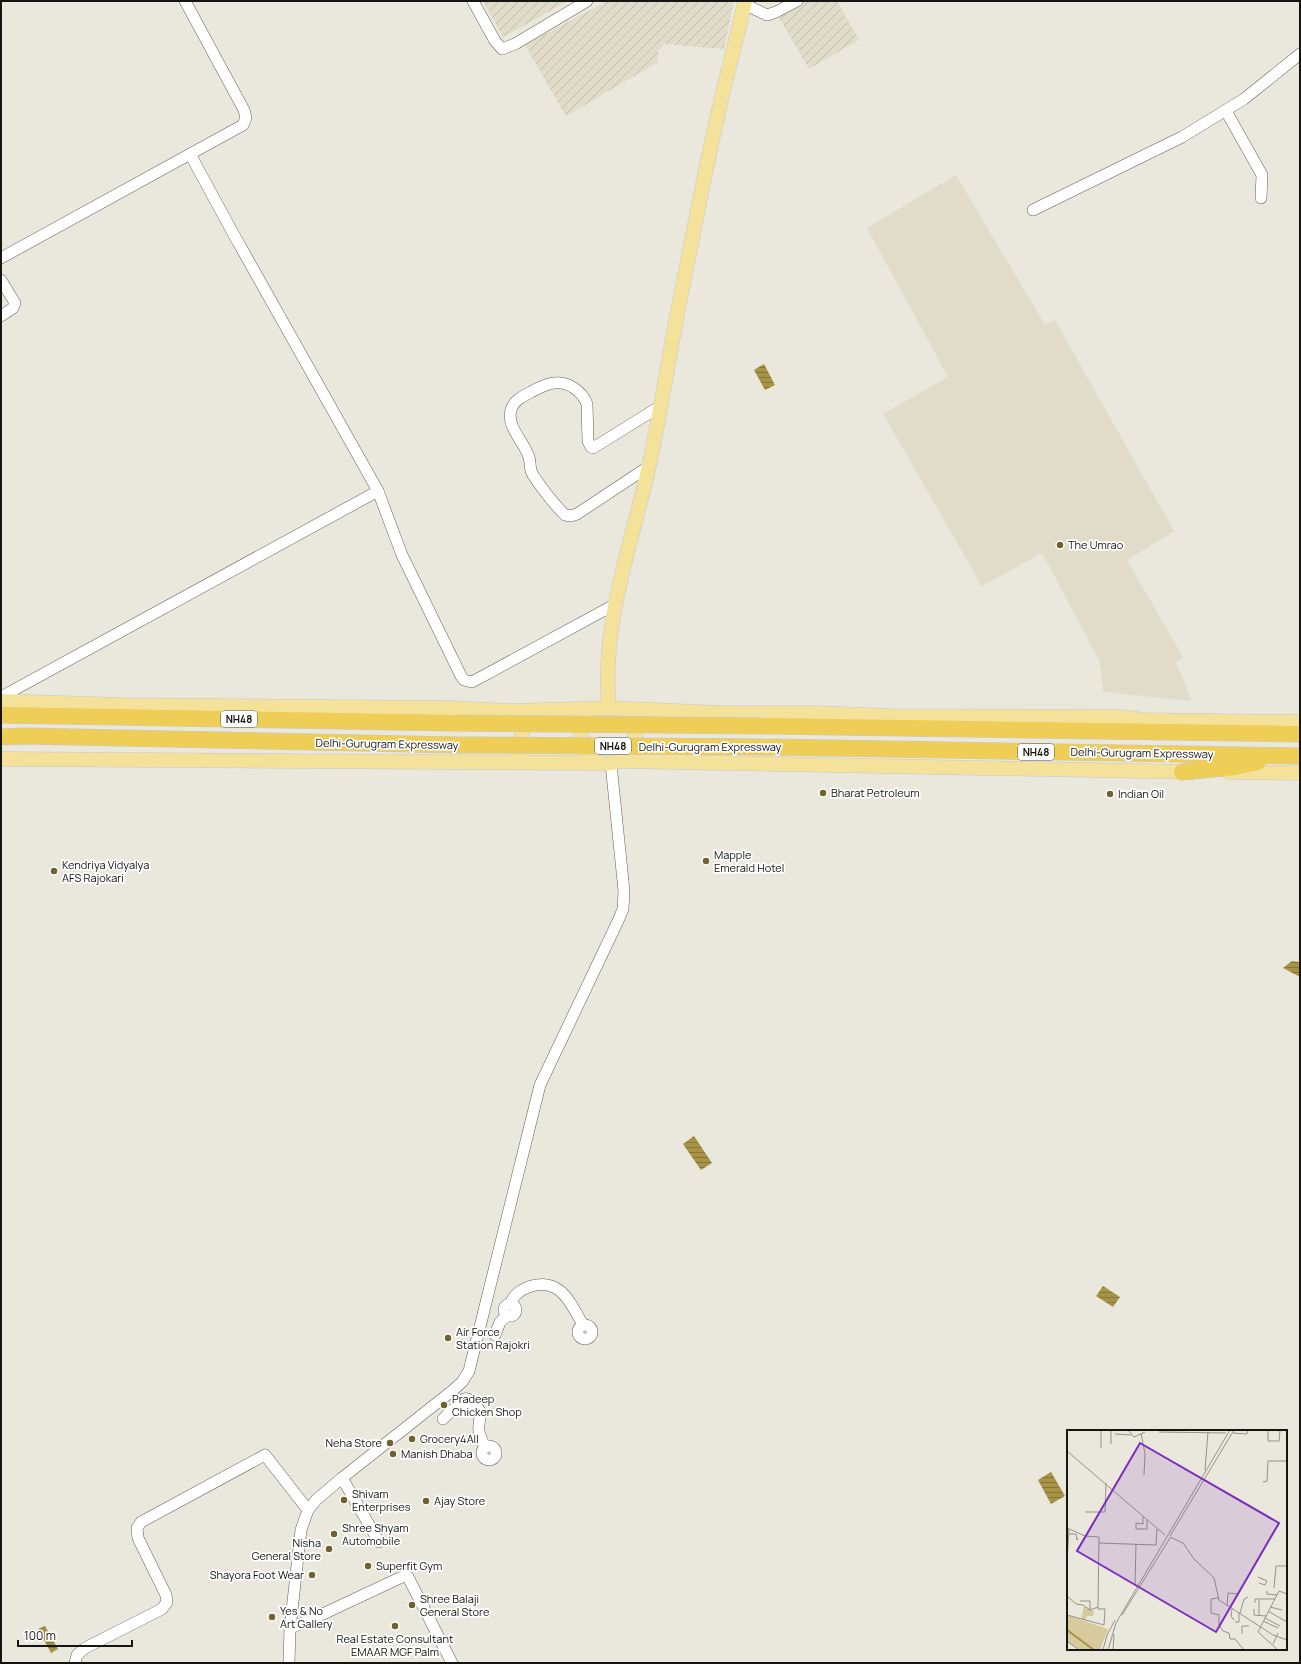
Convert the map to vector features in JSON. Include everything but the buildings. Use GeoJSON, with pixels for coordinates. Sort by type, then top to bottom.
{"type":"FeatureCollection","features":[{"type":"Feature","properties":{"kind":"highway","name":"Delhi-Gurugram Expressway"},"geometry":{"type":"LineString","coordinates":[[1,715],[456,723],[1300,734]]}},
{"type":"Feature","properties":{"kind":"highway","name":"Delhi-Gurugram Expressway"},"geometry":{"type":"LineString","coordinates":[[1,737],[32,736],[455,745],[772,747],[1295,756]]}},
{"type":"Feature","properties":{"kind":"highway"},"geometry":{"type":"LineString","coordinates":[[1182,772],[1234,767],[1295,756]]}},
{"type":"Feature","properties":{"kind":"main road"},"geometry":{"type":"LineString","coordinates":[[608,708],[607,685],[609,647],[614,605],[620,575],[648,467],[716,120],[744,2]]}},
{"type":"Feature","properties":{"kind":"main road"},"geometry":{"type":"LineString","coordinates":[[1,701],[112,705],[452,708],[512,711],[608,708],[721,713],[818,713],[890,716],[1121,717],[1144,720],[1300,722]]}},
{"type":"Feature","properties":{"kind":"main road"},"geometry":{"type":"LineString","coordinates":[[608,708],[628,716],[634,726],[636,736],[634,747],[628,756],[611,762],[588,756],[582,746],[580,736],[583,724],[589,716],[608,708]]}},
{"type":"Feature","properties":{"kind":"main road"},"geometry":{"type":"LineString","coordinates":[[512,711],[519,716],[522,730],[520,753],[515,762]]}},
{"type":"Feature","properties":{"kind":"main road"},"geometry":{"type":"LineString","coordinates":[[717,763],[708,758],[702,751],[698,736],[701,727],[708,719],[721,713]]}},
{"type":"Feature","properties":{"kind":"main road"},"geometry":{"type":"LineString","coordinates":[[1,759],[717,763],[1300,773]]}},
{"type":"Feature","properties":{"kind":"street"},"geometry":{"type":"LineString","coordinates":[[1,258],[244,125],[246,118],[244,110],[185,1]]}},
{"type":"Feature","properties":{"kind":"street"},"geometry":{"type":"LineString","coordinates":[[473,1],[495,41],[502,49],[515,44],[587,1]]}},
{"type":"Feature","properties":{"kind":"street"},"geometry":{"type":"LineString","coordinates":[[744,2],[767,15],[797,1]]}},
{"type":"Feature","properties":{"kind":"street"},"geometry":{"type":"LineString","coordinates":[[1033,210],[1155,152],[1226,111],[1244,99],[1300,54]]}},
{"type":"Feature","properties":{"kind":"street"},"geometry":{"type":"LineString","coordinates":[[1226,111],[1262,175],[1261,198]]}},
{"type":"Feature","properties":{"kind":"street"},"geometry":{"type":"LineString","coordinates":[[190,154],[378,491],[408,570],[461,676],[468,682],[472,682],[614,605]]}},
{"type":"Feature","properties":{"kind":"street"},"geometry":{"type":"LineString","coordinates":[[1,280],[15,303],[13,308],[1,316]]}},
{"type":"Feature","properties":{"kind":"street"},"geometry":{"type":"LineString","coordinates":[[648,467],[577,514],[571,516],[566,515],[533,476],[529,457],[511,422],[510,411],[522,396],[540,387],[556,382],[565,383],[578,390],[585,398],[587,404],[588,441],[593,448],[660,407]]}},
{"type":"Feature","properties":{"kind":"street"},"geometry":{"type":"LineString","coordinates":[[1,697],[378,491]]}},
{"type":"Feature","properties":{"kind":"street"},"geometry":{"type":"LineString","coordinates":[[289,1663],[290,1628],[301,1530],[308,1510],[342,1478],[462,1382],[468,1371],[540,1085],[623,909],[624,891],[611,762]]}},
{"type":"Feature","properties":{"kind":"street"},"geometry":{"type":"LineString","coordinates":[[495,1335],[500,1322],[516,1294],[524,1289],[542,1285],[552,1286],[560,1290],[565,1295],[583,1325]]}},
{"type":"Feature","properties":{"kind":"street"},"geometry":{"type":"LineString","coordinates":[[485,1306],[507,1310]]}},
{"type":"Feature","properties":{"kind":"street"},"geometry":{"type":"LineString","coordinates":[[462,1382],[466,1402]]}},
{"type":"Feature","properties":{"kind":"street"},"geometry":{"type":"LineString","coordinates":[[443,1419],[452,1410],[466,1402],[475,1404],[479,1410],[481,1418],[479,1431],[485,1447]]}},
{"type":"Feature","properties":{"kind":"street"},"geometry":{"type":"LineString","coordinates":[[75,1663],[78,1655],[85,1648],[162,1609],[167,1602],[166,1595],[138,1538],[137,1528],[141,1522],[265,1455],[308,1510]]}},
{"type":"Feature","properties":{"kind":"street"},"geometry":{"type":"LineString","coordinates":[[342,1478],[379,1542]]}},
{"type":"Feature","properties":{"kind":"street"},"geometry":{"type":"LineString","coordinates":[[290,1628],[406,1575],[452,1663]]}},
{"type":"Feature","properties":{"kind":"shaded area"},"geometry":{"type":"Polygon","coordinates":[[[483,1],[568,1],[503,37],[483,1]]]}},
{"type":"Feature","properties":{"kind":"shaded area"},"geometry":{"type":"Polygon","coordinates":[[[607,1],[734,1],[724,49],[664,44],[658,51],[658,62],[566,116],[525,45],[607,1]]]}},
{"type":"Feature","properties":{"kind":"shaded area"},"geometry":{"type":"Polygon","coordinates":[[[805,1],[837,1],[859,40],[809,69],[778,16],[805,1]]]}},
{"type":"Feature","properties":{"kind":"shaded area"},"geometry":{"type":"Polygon","coordinates":[[[956,175],[1045,325],[1055,320],[1174,531],[1127,560],[1183,657],[1176,662],[1192,701],[1103,692],[1100,662],[1042,553],[982,586],[883,414],[948,377],[867,228],[956,175]]]}},
{"type":"Feature","properties":{"kind":"shaded area"},"geometry":{"type":"Polygon","coordinates":[[[764,364],[775,385],[765,390],[754,370],[764,364]]]}},
{"type":"Feature","properties":{"kind":"shaded area"},"geometry":{"type":"Polygon","coordinates":[[[1292,961],[1300,962],[1300,977],[1283,968],[1292,961]]]}},
{"type":"Feature","properties":{"kind":"shaded area"},"geometry":{"type":"Polygon","coordinates":[[[694,1136],[712,1163],[701,1170],[683,1144],[694,1136]]]}},
{"type":"Feature","properties":{"kind":"shaded area"},"geometry":{"type":"Polygon","coordinates":[[[1103,1286],[1120,1297],[1113,1307],[1096,1296],[1103,1286]]]}},
{"type":"Feature","properties":{"kind":"shaded area"},"geometry":{"type":"Polygon","coordinates":[[[1051,1472],[1065,1496],[1051,1504],[1038,1480],[1051,1472]]]}},
{"type":"Feature","properties":{"kind":"shaded area"},"geometry":{"type":"Polygon","coordinates":[[[45,1626],[58,1649],[51,1653],[38,1629],[45,1626]]]}},
{"type":"Feature","properties":{"kind":"place","name":"The Umrao"},"geometry":{"type":"Point","coordinates":[1060,545]}},
{"type":"Feature","properties":{"kind":"place","name":"Bharat Petroleum"},"geometry":{"type":"Point","coordinates":[823,793]}},
{"type":"Feature","properties":{"kind":"place","name":"Indian Oil"},"geometry":{"type":"Point","coordinates":[1110,794]}},
{"type":"Feature","properties":{"kind":"place","name":"Mapple Emerald Hotel"},"geometry":{"type":"Point","coordinates":[706,861]}},
{"type":"Feature","properties":{"kind":"place","name":"Kendriya Vidyalya AFS Rajokari"},"geometry":{"type":"Point","coordinates":[54,871]}},
{"type":"Feature","properties":{"kind":"place","name":"Air Force Station Rajokri"},"geometry":{"type":"Point","coordinates":[448,1338]}},
{"type":"Feature","properties":{"kind":"place","name":"Pradeep Chicken Shop"},"geometry":{"type":"Point","coordinates":[444,1405]}},
{"type":"Feature","properties":{"kind":"place","name":"Grocery4All"},"geometry":{"type":"Point","coordinates":[412,1439]}},
{"type":"Feature","properties":{"kind":"place","name":"Neha Store"},"geometry":{"type":"Point","coordinates":[390,1443]}},
{"type":"Feature","properties":{"kind":"place","name":"Manish Dhaba"},"geometry":{"type":"Point","coordinates":[393,1454]}},
{"type":"Feature","properties":{"kind":"place","name":"Shivam Enterprises"},"geometry":{"type":"Point","coordinates":[344,1500]}},
{"type":"Feature","properties":{"kind":"place","name":"Ajay Store"},"geometry":{"type":"Point","coordinates":[426,1501]}},
{"type":"Feature","properties":{"kind":"place","name":"Shree Shyam Automobile"},"geometry":{"type":"Point","coordinates":[334,1534]}},
{"type":"Feature","properties":{"kind":"place","name":"Nisha General Store"},"geometry":{"type":"Point","coordinates":[329,1549]}},
{"type":"Feature","properties":{"kind":"place","name":"Superfit Gym"},"geometry":{"type":"Point","coordinates":[368,1566]}},
{"type":"Feature","properties":{"kind":"place","name":"Shayora Foot Wear"},"geometry":{"type":"Point","coordinates":[312,1575]}},
{"type":"Feature","properties":{"kind":"place","name":"Shree Balaji General Store"},"geometry":{"type":"Point","coordinates":[412,1605]}},
{"type":"Feature","properties":{"kind":"place","name":"Yes & No Art Gallery"},"geometry":{"type":"Point","coordinates":[272,1617]}},
{"type":"Feature","properties":{"kind":"place","name":"Real Estate Consultant EMAAR MGF Palm"},"geometry":{"type":"Point","coordinates":[395,1626]}}]}
